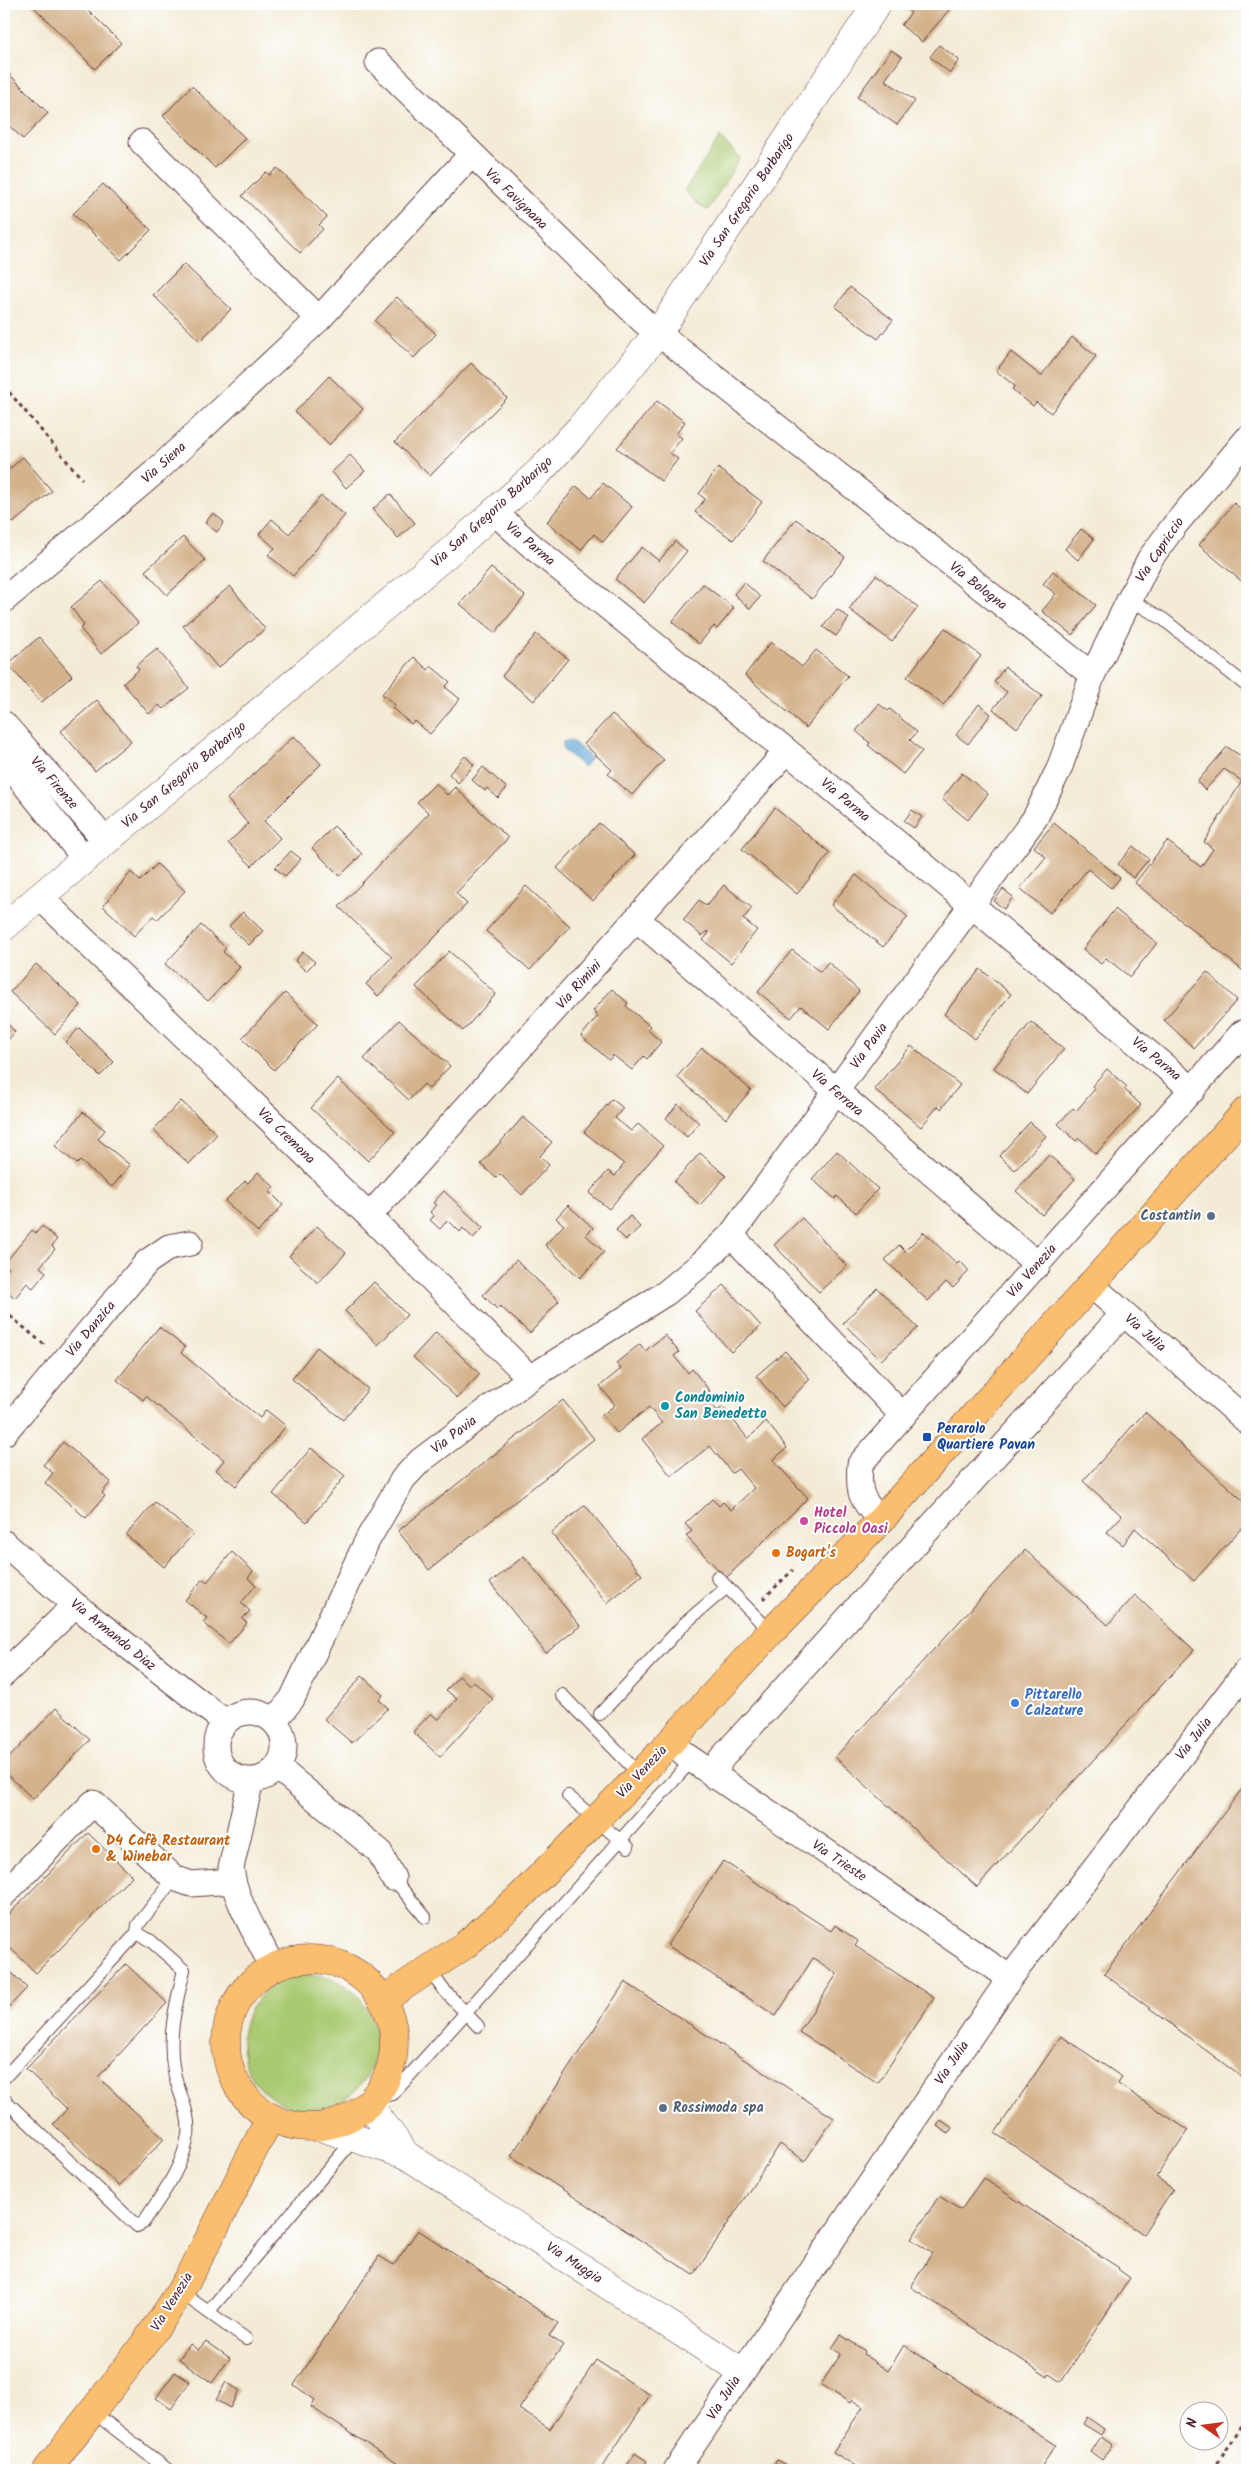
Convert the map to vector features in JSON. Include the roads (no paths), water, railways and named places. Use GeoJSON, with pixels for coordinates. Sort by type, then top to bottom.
{"type":"FeatureCollection","features":[{"type":"Feature","properties":{"kind":"main road","name":"Via Venezia"},"geometry":{"type":"LineString","coordinates":[[383,2000],[465,1945],[518,1899],[640,1775],[771,1632],[881,1520],[1247,1110]]}},
{"type":"Feature","properties":{"kind":"main road"},"geometry":{"type":"LineString","coordinates":[[296,1959],[321,1959],[346,1966],[367,1980],[383,2000],[391,2019],[394,2040],[392,2060],[386,2080],[374,2097],[350,2117],[320,2126],[286,2124],[271,2117],[250,2101],[235,2080],[227,2055],[227,2029],[235,2004],[251,1983],[272,1968],[296,1959]]}},
{"type":"Feature","properties":{"kind":"main road","name":"Via Venezia"},"geometry":{"type":"LineString","coordinates":[[47,2470],[144,2345],[179,2291],[271,2117]]}},
{"type":"Feature","properties":{"kind":"street","name":"Via San Gregorio Barbarigo"},"geometry":{"type":"LineString","coordinates":[[4,927],[540,471],[580,428],[658,333],[877,4]]}},
{"type":"Feature","properties":{"kind":"street","name":"Via Favignana"},"geometry":{"type":"LineString","coordinates":[[378,62],[471,155],[658,333]]}},
{"type":"Feature","properties":{"kind":"street"},"geometry":{"type":"LineString","coordinates":[[142,142],[319,319]]}},
{"type":"Feature","properties":{"kind":"street","name":"Via Siena"},"geometry":{"type":"LineString","coordinates":[[4,600],[155,472],[319,319],[471,155]]}},
{"type":"Feature","properties":{"kind":"street","name":"Via Bologna"},"geometry":{"type":"LineString","coordinates":[[658,333],[1093,674]]}},
{"type":"Feature","properties":{"kind":"street","name":"Via Capriccio"},"geometry":{"type":"LineString","coordinates":[[1093,674],[1128,599],[1150,560],[1174,526],[1247,439]]}},
{"type":"Feature","properties":{"kind":"street","name":"Via Parma"},"geometry":{"type":"LineString","coordinates":[[494,512],[534,547],[787,751],[1193,1090]]}},
{"type":"Feature","properties":{"kind":"street"},"geometry":{"type":"LineString","coordinates":[[971,904],[1034,818],[1046,797],[1059,769],[1093,674]]}},
{"type":"Feature","properties":{"kind":"street","name":"Via Firenze"},"geometry":{"type":"LineString","coordinates":[[4,724],[106,841]]}},
{"type":"Feature","properties":{"kind":"street","name":"Via Rimini"},"geometry":{"type":"LineString","coordinates":[[369,1216],[638,920],[787,751]]}},
{"type":"Feature","properties":{"kind":"street","name":"Via Firenze"},"geometry":{"type":"LineString","coordinates":[[4,759],[85,859]]}},
{"type":"Feature","properties":{"kind":"street","name":"Via Cremona"},"geometry":{"type":"LineString","coordinates":[[40,897],[369,1216],[530,1378]]}},
{"type":"Feature","properties":{"kind":"street","name":"Via Pavia"},"geometry":{"type":"LineString","coordinates":[[274,1721],[292,1699],[368,1539],[403,1479],[420,1461],[530,1378],[666,1293],[731,1235],[971,904]]}},
{"type":"Feature","properties":{"kind":"street","name":"Via Ferrara"},"geometry":{"type":"LineString","coordinates":[[638,920],[1038,1265]]}},
{"type":"Feature","properties":{"kind":"street","name":"Via Venezia"},"geometry":{"type":"LineString","coordinates":[[881,1520],[863,1502],[859,1485],[860,1464],[1242,1033],[1247,1032]]}},
{"type":"Feature","properties":{"kind":"street"},"geometry":{"type":"LineString","coordinates":[[731,1235],[903,1416]]}},
{"type":"Feature","properties":{"kind":"street","name":"Via Danzica"},"geometry":{"type":"LineString","coordinates":[[4,1433],[147,1262],[169,1247],[190,1243]]}},
{"type":"Feature","properties":{"kind":"street","name":"Via Julia"},"geometry":{"type":"LineString","coordinates":[[1090,1284],[1247,1421]]}},
{"type":"Feature","properties":{"kind":"street"},"geometry":{"type":"LineString","coordinates":[[716,1776],[720,1760],[1123,1314]]}},
{"type":"Feature","properties":{"kind":"street","name":"Via Armando Diaz"},"geometry":{"type":"LineString","coordinates":[[4,1543],[74,1604],[225,1722]]}},
{"type":"Feature","properties":{"kind":"street"},"geometry":{"type":"LineString","coordinates":[[4,1674],[74,1604]]}},
{"type":"Feature","properties":{"kind":"street","name":"Via Julia"},"geometry":{"type":"LineString","coordinates":[[676,2470],[741,2371],[1010,1978],[1247,1670]]}},
{"type":"Feature","properties":{"kind":"street"},"geometry":{"type":"LineString","coordinates":[[244,1712],[265,1715],[274,1721],[284,1739],[284,1750],[277,1767],[268,1775],[251,1780],[240,1778],[230,1773],[222,1765],[216,1743],[219,1732],[225,1722],[244,1712]]}},
{"type":"Feature","properties":{"kind":"street","name":"Via Trieste"},"geometry":{"type":"LineString","coordinates":[[670,1742],[692,1760],[1010,1978]]}},
{"type":"Feature","properties":{"kind":"street"},"geometry":{"type":"LineString","coordinates":[[277,1767],[379,1851],[393,1878]]}},
{"type":"Feature","properties":{"kind":"street"},"geometry":{"type":"LineString","coordinates":[[251,1780],[231,1868],[233,1881],[272,1968]]}},
{"type":"Feature","properties":{"kind":"street"},"geometry":{"type":"LineString","coordinates":[[4,1894],[93,1803],[174,1878],[192,1884],[233,1881]]}},
{"type":"Feature","properties":{"kind":"street","name":"Via Muggia"},"geometry":{"type":"LineString","coordinates":[[374,2097],[376,2114],[406,2155]]}},
{"type":"Feature","properties":{"kind":"street","name":"Via Muggia"},"geometry":{"type":"LineString","coordinates":[[320,2126],[406,2155],[741,2371]]}},
{"type":"Feature","properties":{"kind":"lane"},"geometry":{"type":"LineString","coordinates":[[1128,599],[1163,619],[1247,686]]}},
{"type":"Feature","properties":{"kind":"lane"},"geometry":{"type":"LineString","coordinates":[[717,1577],[771,1632]]}},
{"type":"Feature","properties":{"kind":"lane"},"geometry":{"type":"LineString","coordinates":[[600,1714],[685,1623],[726,1588]]}},
{"type":"Feature","properties":{"kind":"lane"},"geometry":{"type":"LineString","coordinates":[[562,1695],[640,1775]]}},
{"type":"Feature","properties":{"kind":"lane"},"geometry":{"type":"LineString","coordinates":[[374,2097],[393,2094],[578,1889],[624,1844],[692,1760]]}},
{"type":"Feature","properties":{"kind":"lane"},"geometry":{"type":"LineString","coordinates":[[568,1796],[624,1844]]}},
{"type":"Feature","properties":{"kind":"lane"},"geometry":{"type":"LineString","coordinates":[[4,2078],[138,1933],[138,1925],[174,1878]]}},
{"type":"Feature","properties":{"kind":"lane"},"geometry":{"type":"LineString","coordinates":[[393,1878],[425,1917]]}},
{"type":"Feature","properties":{"kind":"lane"},"geometry":{"type":"LineString","coordinates":[[4,2099],[137,2226],[143,2223],[173,2178],[188,2134],[184,2105],[174,2073],[170,2041],[184,1970],[151,1941],[138,1933]]}},
{"type":"Feature","properties":{"kind":"lane"},"geometry":{"type":"LineString","coordinates":[[429,1970],[443,1989],[478,2026]]}},
{"type":"Feature","properties":{"kind":"lane"},"geometry":{"type":"LineString","coordinates":[[209,2311],[355,2138]]}},
{"type":"Feature","properties":{"kind":"lane"},"geometry":{"type":"LineString","coordinates":[[179,2291],[246,2339]]}},
{"type":"Feature","properties":{"kind":"lane"},"geometry":{"type":"LineString","coordinates":[[92,2411],[168,2470]]}},
{"type":"Feature","properties":{"kind":"water"},"geometry":{"type":"Polygon","coordinates":[[[571,740],[591,758],[584,767],[563,750],[563,742],[571,740]]]}},
{"type":"Feature","properties":{"kind":"place","name":"Costantin"},"geometry":{"type":"Point","coordinates":[1211,1216]}},
{"type":"Feature","properties":{"kind":"place","name":"Condominio San Benedetto"},"geometry":{"type":"Point","coordinates":[665,1406]}},
{"type":"Feature","properties":{"kind":"place","name":"Perarolo Quartiere Pavan"},"geometry":{"type":"Point","coordinates":[927,1437]}},
{"type":"Feature","properties":{"kind":"place","name":"Hotel Piccola Oasi"},"geometry":{"type":"Point","coordinates":[804,1521]}},
{"type":"Feature","properties":{"kind":"place","name":"Bogart's"},"geometry":{"type":"Point","coordinates":[776,1553]}},
{"type":"Feature","properties":{"kind":"place","name":"Pittarello Calzature"},"geometry":{"type":"Point","coordinates":[1015,1703]}},
{"type":"Feature","properties":{"kind":"place","name":"D4 Cafè Restaurant & Winebar"},"geometry":{"type":"Point","coordinates":[96,1849]}},
{"type":"Feature","properties":{"kind":"place","name":"Rossimoda spa"},"geometry":{"type":"Point","coordinates":[663,2108]}}]}
